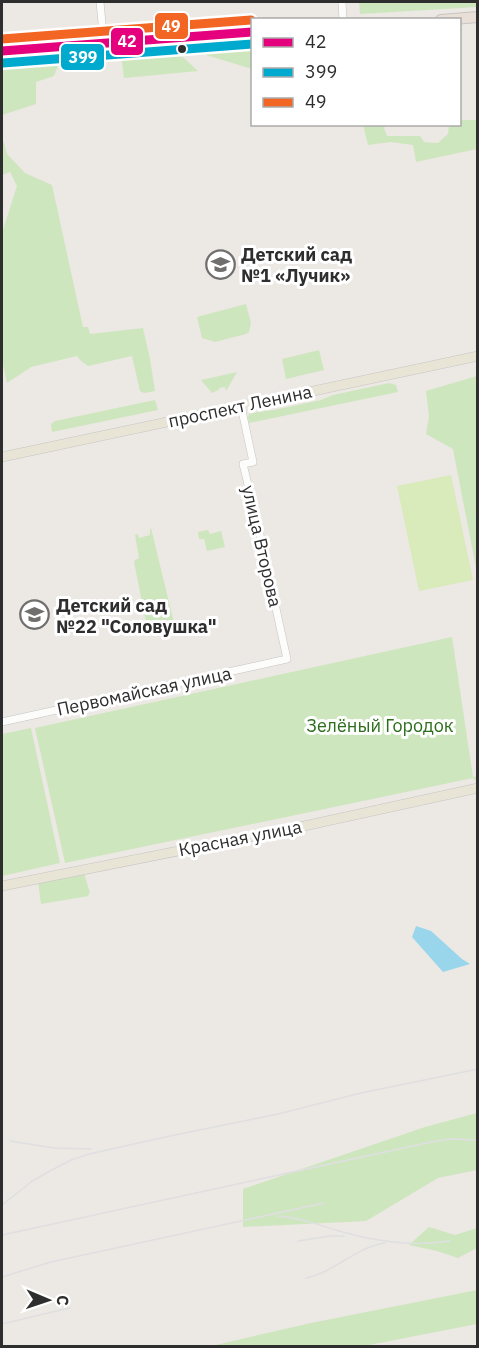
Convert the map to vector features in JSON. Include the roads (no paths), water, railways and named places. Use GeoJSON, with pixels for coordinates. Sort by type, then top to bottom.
{"type":"FeatureCollection","features":[{"type":"Feature","properties":{"kind":"highway"},"geometry":{"type":"LineString","coordinates":[[461,18],[477,17]]}},
{"type":"Feature","properties":{"kind":"highway"},"geometry":{"type":"LineString","coordinates":[[2,51],[251,32]]}},
{"type":"Feature","properties":{"kind":"main road","name":"проспект Ленина"},"geometry":{"type":"LineString","coordinates":[[2,457],[477,356]]}},
{"type":"Feature","properties":{"kind":"main road","name":"Красная улица"},"geometry":{"type":"LineString","coordinates":[[2,886],[304,826],[477,788]]}},
{"type":"Feature","properties":{"kind":"street"},"geometry":{"type":"LineString","coordinates":[[100,2],[104,44]]}},
{"type":"Feature","properties":{"kind":"street"},"geometry":{"type":"LineString","coordinates":[[342,2],[343,18]]}},
{"type":"Feature","properties":{"kind":"street","name":"улица Второва"},"geometry":{"type":"LineString","coordinates":[[241,406],[253,462],[243,465],[287,659]]}},
{"type":"Feature","properties":{"kind":"street","name":"Первомайская улица"},"geometry":{"type":"LineString","coordinates":[[2,722],[287,659]]}},
{"type":"Feature","properties":{"kind":"water"},"geometry":{"type":"Polygon","coordinates":[[[416,926],[431,931],[470,964],[443,972],[412,937],[416,926]]]}},
{"type":"Feature","properties":{"kind":"railway"},"geometry":{"type":"LineString","coordinates":[[2,1205],[48,1172],[89,1154],[478,1069]]}},
{"type":"Feature","properties":{"kind":"railway"},"geometry":{"type":"LineString","coordinates":[[2,1235],[431,1142],[449,1139],[478,1140]]}},
{"type":"Feature","properties":{"kind":"railway"},"geometry":{"type":"LineString","coordinates":[[10,1141],[54,1148],[91,1149]]}},
{"type":"Feature","properties":{"kind":"railway"},"geometry":{"type":"LineString","coordinates":[[2,1277],[51,1262],[324,1203]]}},
{"type":"Feature","properties":{"kind":"railway"},"geometry":{"type":"LineString","coordinates":[[278,1216],[300,1219],[378,1240],[407,1243],[450,1241]]}},
{"type":"Feature","properties":{"kind":"railway"},"geometry":{"type":"LineString","coordinates":[[298,1241],[344,1236]]}},
{"type":"Feature","properties":{"kind":"railway"},"geometry":{"type":"LineString","coordinates":[[306,1278],[326,1271],[364,1249],[385,1243]]}},
{"type":"Feature","properties":{"kind":"railway"},"geometry":{"type":"LineString","coordinates":[[2,1324],[69,1308]]}},
{"type":"Feature","properties":{"kind":"place","name":"Детский сад №1 «Лучик»"},"geometry":{"type":"Point","coordinates":[220,264]}},
{"type":"Feature","properties":{"kind":"place","name":"Детский сад №22 \"Соловушка\""},"geometry":{"type":"Point","coordinates":[35,615]}},
{"type":"Feature","properties":{"kind":"park label","name":"Зелёный Городок"},"geometry":{"type":"Point","coordinates":[380,725]}}]}
